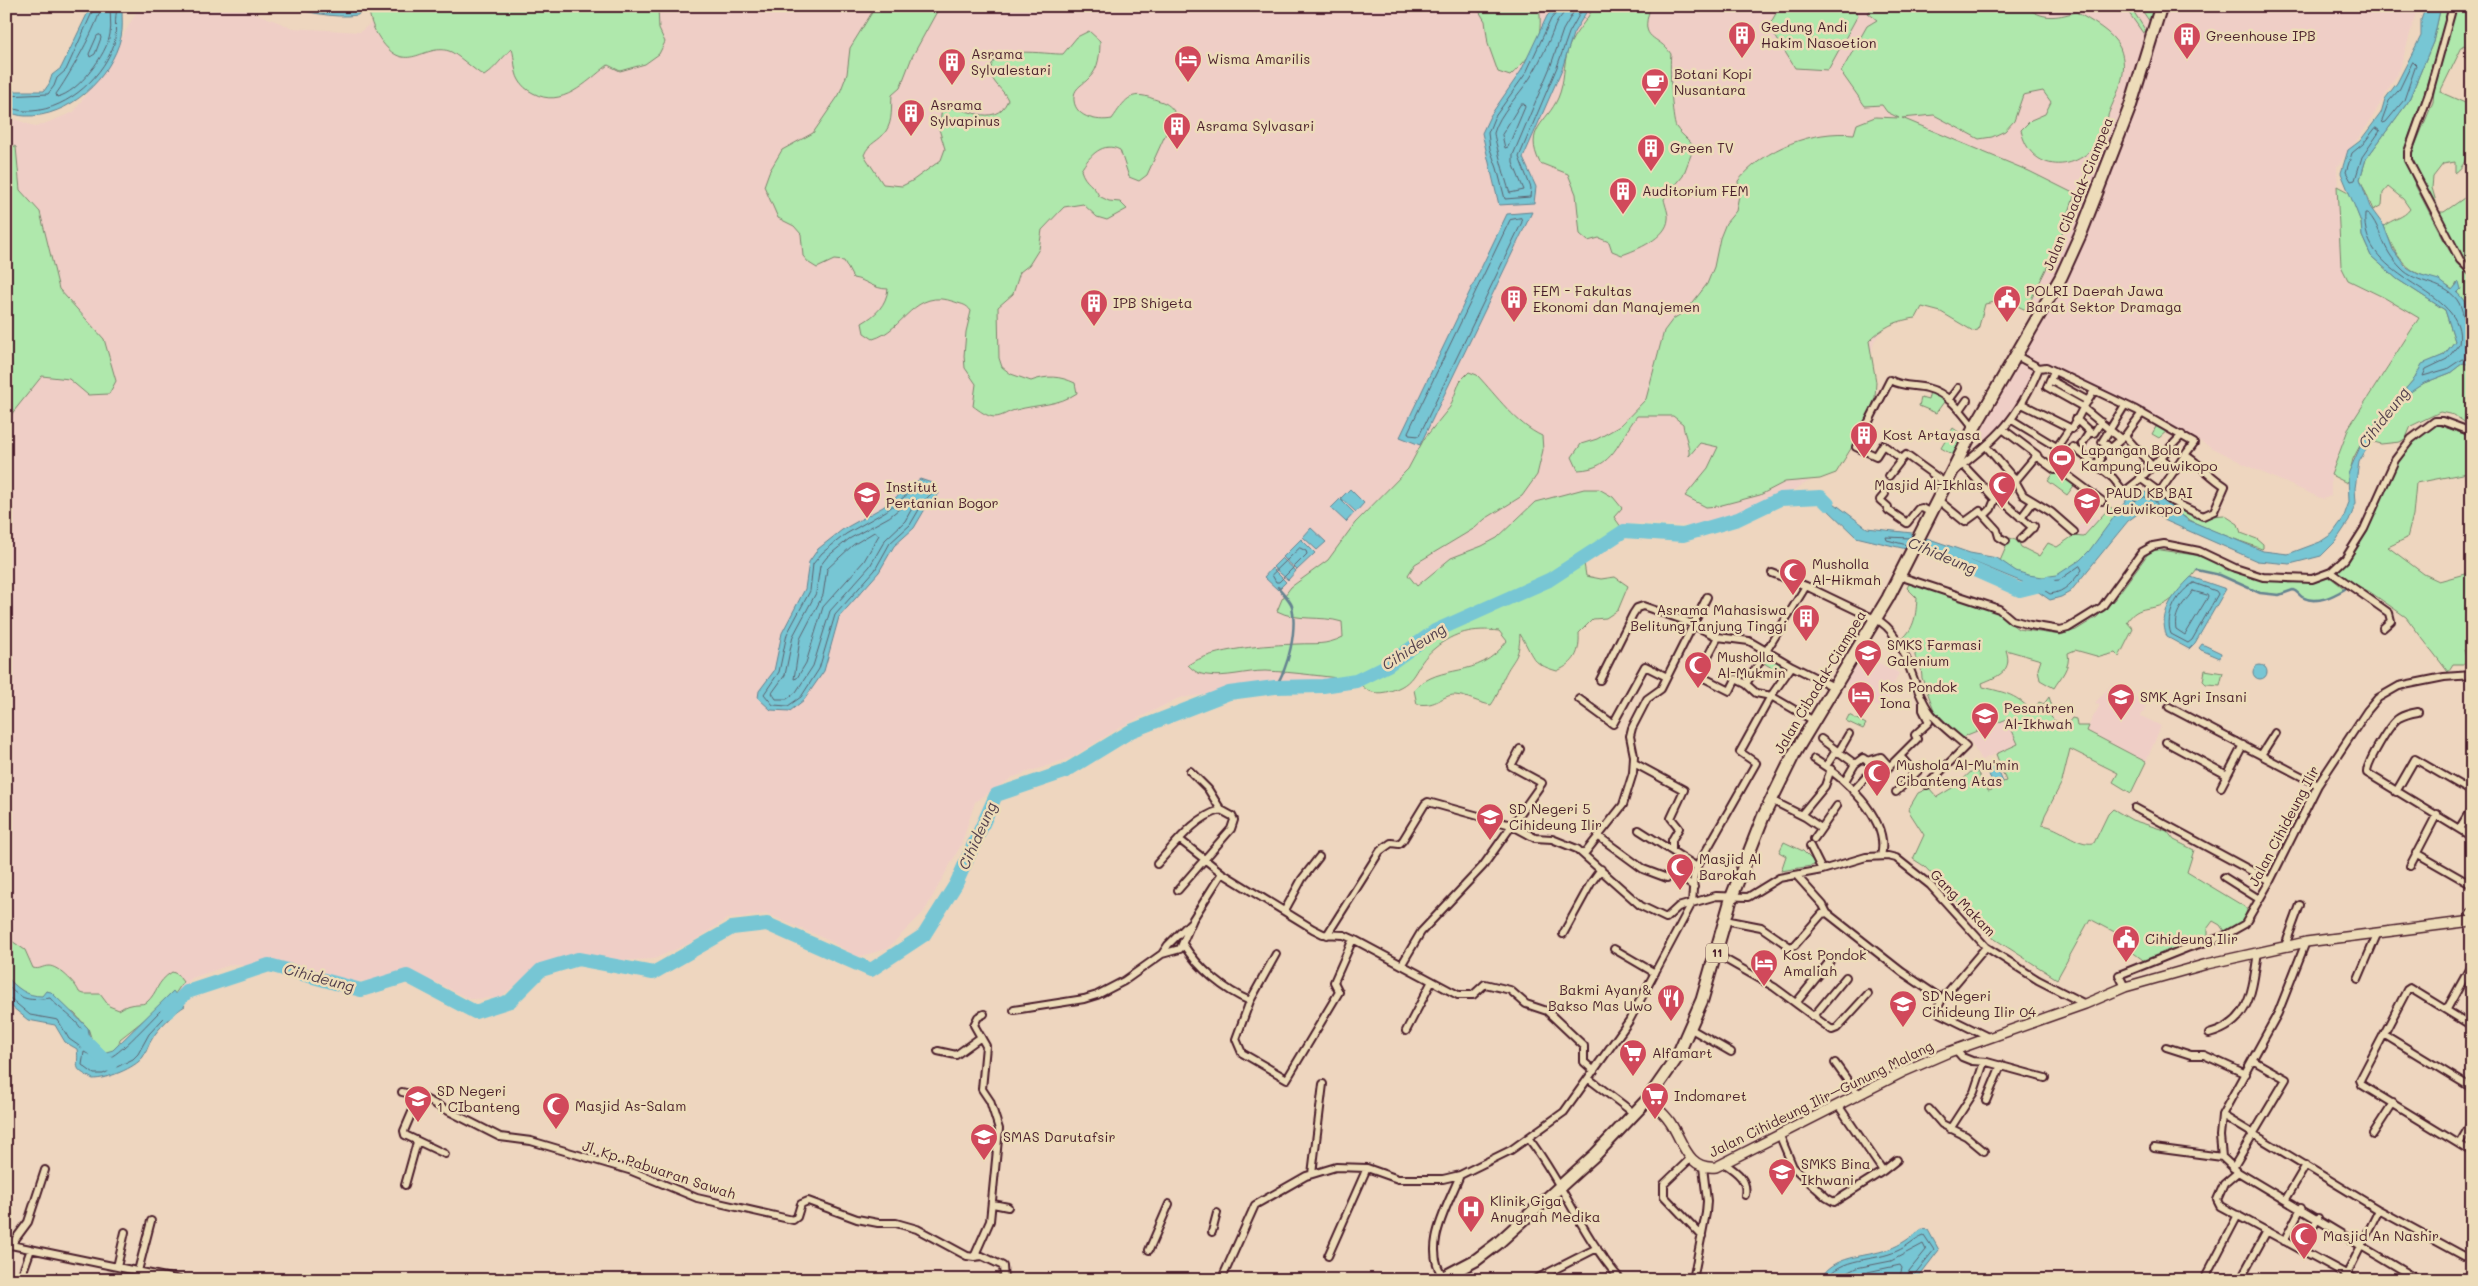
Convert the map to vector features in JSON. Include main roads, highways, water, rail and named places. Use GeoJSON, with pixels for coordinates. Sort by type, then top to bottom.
{"type":"FeatureCollection","features":[{"type":"Feature","properties":{"kind":"highway","name":"Jalan Cibadak-Ciampea"},"geometry":{"type":"LineString","coordinates":[[1443,1279],[1476,1260],[1498,1244],[1560,1185],[1616,1136],[1664,1080],[1691,1029],[1716,954],[1732,896],[1771,800],[1814,720],[1899,576],[1974,428],[2061,278],[2081,233],[2130,107],[2162,6]]}},
{"type":"Feature","properties":{"kind":"main road","name":"Jalan Cihideung Ilir–Gunung Malang"},"geometry":{"type":"LineString","coordinates":[[1648,1099],[1670,1121],[1690,1159],[1702,1167],[1716,1167],[1905,1071],[1956,1050],[2085,1004],[2125,987],[2190,968],[2285,946],[2471,915]]}},
{"type":"Feature","properties":{"kind":"water"},"geometry":{"type":"Polygon","coordinates":[[[91,6],[125,6],[122,10],[122,34],[116,52],[98,81],[72,103],[57,110],[41,115],[25,116],[6,112],[6,91],[44,91],[52,75],[61,68],[91,6]]]}},
{"type":"Feature","properties":{"kind":"water"},"geometry":{"type":"Polygon","coordinates":[[[281,6],[363,6],[358,15],[338,16],[281,6]]]}},
{"type":"Feature","properties":{"kind":"water"},"geometry":{"type":"Polygon","coordinates":[[[1556,6],[1590,6],[1573,34],[1562,69],[1523,158],[1536,187],[1534,203],[1499,205],[1482,133],[1490,116],[1521,71],[1547,16],[1556,6]]]}},
{"type":"Feature","properties":{"kind":"water"},"geometry":{"type":"Polygon","coordinates":[[[2426,6],[2441,6],[2433,42],[2408,102],[2366,159],[2360,179],[2370,207],[2384,226],[2393,250],[2405,266],[2418,274],[2439,280],[2452,290],[2459,282],[2461,289],[2457,293],[2463,299],[2470,317],[2472,365],[2463,363],[2450,373],[2424,383],[2406,395],[2371,441],[2359,462],[2355,488],[2356,503],[2349,521],[2335,542],[2321,556],[2290,564],[2257,561],[2164,520],[2149,510],[2143,510],[2128,521],[2070,592],[2050,600],[2027,584],[1971,561],[1944,558],[1856,537],[1825,507],[1813,501],[1814,493],[1822,494],[1867,528],[1912,533],[1970,553],[1997,558],[2016,571],[2043,577],[2057,575],[2080,560],[2089,551],[2128,498],[2145,492],[2158,497],[2188,520],[2263,551],[2288,554],[2320,542],[2332,534],[2343,519],[2349,502],[2348,474],[2365,436],[2415,378],[2422,364],[2444,355],[2455,341],[2445,310],[2397,279],[2371,256],[2362,236],[2361,222],[2341,173],[2348,150],[2360,141],[2381,113],[2385,99],[2397,83],[2421,36],[2421,20],[2426,6]]]}},
{"type":"Feature","properties":{"kind":"water"},"geometry":{"type":"Polygon","coordinates":[[[1532,212],[1420,445],[1400,437],[1507,214],[1532,212]]]}},
{"type":"Feature","properties":{"kind":"water"},"geometry":{"type":"Polygon","coordinates":[[[920,479],[935,484],[939,494],[928,504],[914,528],[894,546],[879,572],[839,617],[824,671],[804,700],[790,711],[771,710],[758,698],[759,691],[774,671],[782,633],[805,589],[809,562],[818,549],[842,530],[883,507],[920,479]]]}},
{"type":"Feature","properties":{"kind":"water"},"geometry":{"type":"Polygon","coordinates":[[[1350,489],[1364,503],[1356,512],[1341,498],[1350,489]]]}},
{"type":"Feature","properties":{"kind":"water"},"geometry":{"type":"Polygon","coordinates":[[[1340,499],[1354,513],[1346,522],[1331,508],[1340,499]]]}},
{"type":"Feature","properties":{"kind":"water"},"geometry":{"type":"Polygon","coordinates":[[[1311,528],[1326,542],[1317,550],[1303,537],[1311,528]]]}},
{"type":"Feature","properties":{"kind":"water"},"geometry":{"type":"Polygon","coordinates":[[[1301,539],[1315,553],[1297,570],[1283,557],[1301,539]]]}},
{"type":"Feature","properties":{"kind":"water"},"geometry":{"type":"Polygon","coordinates":[[[1282,558],[1296,571],[1288,580],[1273,567],[1282,558]]]}},
{"type":"Feature","properties":{"kind":"water"},"geometry":{"type":"Polygon","coordinates":[[[1272,568],[1286,582],[1278,590],[1264,577],[1272,568]]]}},
{"type":"Feature","properties":{"kind":"water"},"geometry":{"type":"Polygon","coordinates":[[[2191,577],[2226,589],[2195,643],[2189,649],[2167,637],[2164,620],[2169,604],[2191,577]]]}},
{"type":"Feature","properties":{"kind":"water"},"geometry":{"type":"Polygon","coordinates":[[[2202,644],[2221,653],[2220,658],[2201,650],[2199,648],[2202,644]]]}},
{"type":"Feature","properties":{"kind":"water"},"geometry":{"type":"Polygon","coordinates":[[[2257,665],[2263,665],[2267,672],[2263,679],[2257,679],[2253,675],[2253,669],[2257,665]]]}},
{"type":"Feature","properties":{"kind":"water"},"geometry":{"type":"Polygon","coordinates":[[[1995,763],[2003,782],[1993,785],[1986,767],[1995,763]]]}},
{"type":"Feature","properties":{"kind":"water"},"geometry":{"type":"Polygon","coordinates":[[[6,976],[18,988],[31,995],[42,996],[46,991],[51,992],[88,1028],[92,1052],[103,1053],[113,1050],[173,991],[185,1006],[158,1030],[143,1057],[134,1065],[106,1077],[93,1079],[81,1072],[78,1067],[77,1049],[65,1042],[55,1025],[28,1020],[6,1002],[6,976]]]}},
{"type":"Feature","properties":{"kind":"water"},"geometry":{"type":"Polygon","coordinates":[[[1922,1229],[1928,1230],[1939,1250],[1916,1280],[1820,1280],[1833,1265],[1841,1261],[1893,1247],[1922,1229]]]}},
{"type":"Feature","properties":{"kind":"waterway","name":"Cihideung"},"geometry":{"type":"LineString","coordinates":[[167,1012],[187,992],[269,965],[361,990],[407,976],[475,1012],[510,1001],[541,970],[578,959],[653,973],[732,928],[767,924],[871,970],[924,935],[956,884],[996,795],[1064,772],[1131,731],[1229,693],[1275,687],[1323,686],[1356,681],[1388,665],[1435,631],[1549,580],[1624,531],[1683,535],[1738,519],[1780,499],[1821,497],[1828,504]]}},
{"type":"Feature","properties":{"kind":"waterway","name":"Cihideung"},"geometry":{"type":"LineString","coordinates":[[1936,553],[2020,590],[2048,583]]}},
{"type":"Feature","properties":{"kind":"waterway"},"geometry":{"type":"LineString","coordinates":[[2197,570],[2220,575],[2260,593],[2279,595],[2293,590],[2302,597],[2313,600],[2330,597],[2345,589]]}},
{"type":"Feature","properties":{"kind":"waterway"},"geometry":{"type":"LineString","coordinates":[[1275,687],[1288,659],[1293,637],[1292,606],[1278,587]]}},
{"type":"Feature","properties":{"kind":"waterway","name":"Cihideung"},"geometry":{"type":"LineString","coordinates":[[76,1033],[110,1065]]}},
{"type":"Feature","properties":{"kind":"place","name":"Gedung Andi Hakim Nasoetion"},"geometry":{"type":"Point","coordinates":[1742,59]}},
{"type":"Feature","properties":{"kind":"place","name":"Greenhouse IPB"},"geometry":{"type":"Point","coordinates":[2187,60]}},
{"type":"Feature","properties":{"kind":"place","name":"Wisma Amarilis"},"geometry":{"type":"Point","coordinates":[1188,83]}},
{"type":"Feature","properties":{"kind":"place","name":"Asrama Sylvalestari"},"geometry":{"type":"Point","coordinates":[952,86]}},
{"type":"Feature","properties":{"kind":"place","name":"Botani Kopi Nusantara"},"geometry":{"type":"Point","coordinates":[1655,106]}},
{"type":"Feature","properties":{"kind":"place","name":"Asrama Sylvapinus"},"geometry":{"type":"Point","coordinates":[911,137]}},
{"type":"Feature","properties":{"kind":"place","name":"Asrama Sylvasari"},"geometry":{"type":"Point","coordinates":[1177,150]}},
{"type":"Feature","properties":{"kind":"place","name":"Green TV"},"geometry":{"type":"Point","coordinates":[1651,172]}},
{"type":"Feature","properties":{"kind":"place","name":"Auditorium FEM"},"geometry":{"type":"Point","coordinates":[1623,215]}},
{"type":"Feature","properties":{"kind":"place","name":"FEM - Fakultas Ekonomi dan Manajemen"},"geometry":{"type":"Point","coordinates":[1514,323]}},
{"type":"Feature","properties":{"kind":"place","name":"POLRI Daerah Jawa Barat Sektor Dramaga"},"geometry":{"type":"Point","coordinates":[2007,323]}},
{"type":"Feature","properties":{"kind":"place","name":"IPB Shigeta"},"geometry":{"type":"Point","coordinates":[1094,327]}},
{"type":"Feature","properties":{"kind":"place","name":"Kost Artayasa"},"geometry":{"type":"Point","coordinates":[1864,459]}},
{"type":"Feature","properties":{"kind":"place","name":"Lapangan Bola Kampung Leuwikopo"},"geometry":{"type":"Point","coordinates":[2062,482]}},
{"type":"Feature","properties":{"kind":"place","name":"Masjid Al-Ikhlas"},"geometry":{"type":"Point","coordinates":[2002,509]}},
{"type":"Feature","properties":{"kind":"place","name":"Institut Pertanian Bogor"},"geometry":{"type":"Point","coordinates":[867,519]}},
{"type":"Feature","properties":{"kind":"place","name":"PAUD KB BAI Leuiwikopo"},"geometry":{"type":"Point","coordinates":[2087,525]}},
{"type":"Feature","properties":{"kind":"place","name":"Musholla Al-Hikmah"},"geometry":{"type":"Point","coordinates":[1793,596]}},
{"type":"Feature","properties":{"kind":"place","name":"Asrama Mahasiswa Belitung Tanjung Tinggi"},"geometry":{"type":"Point","coordinates":[1806,642]}},
{"type":"Feature","properties":{"kind":"place","name":"SMKS Farmasi Galenium"},"geometry":{"type":"Point","coordinates":[1868,677]}},
{"type":"Feature","properties":{"kind":"place","name":"Musholla Al-Mukmin"},"geometry":{"type":"Point","coordinates":[1698,689]}},
{"type":"Feature","properties":{"kind":"place","name":"Kos Pondok Iona"},"geometry":{"type":"Point","coordinates":[1861,719]}},
{"type":"Feature","properties":{"kind":"place","name":"SMK Agri Insani"},"geometry":{"type":"Point","coordinates":[2121,721]}},
{"type":"Feature","properties":{"kind":"place","name":"Pesantren Al-Ikhwah"},"geometry":{"type":"Point","coordinates":[1985,740]}},
{"type":"Feature","properties":{"kind":"place","name":"Mushola Al-Mu'min Cibanteng Atas"},"geometry":{"type":"Point","coordinates":[1877,797]}},
{"type":"Feature","properties":{"kind":"place","name":"SD Negeri 5 Cihideung Ilir"},"geometry":{"type":"Point","coordinates":[1490,841]}},
{"type":"Feature","properties":{"kind":"place","name":"Masjid Al Barokah"},"geometry":{"type":"Point","coordinates":[1680,891]}},
{"type":"Feature","properties":{"kind":"place","name":"Cihideung Ilir"},"geometry":{"type":"Point","coordinates":[2126,963]}},
{"type":"Feature","properties":{"kind":"place","name":"Kost Pondok Amaliah"},"geometry":{"type":"Point","coordinates":[1764,987]}},
{"type":"Feature","properties":{"kind":"place","name":"Bakmi Ayan & Bakso Mas Uwo"},"geometry":{"type":"Point","coordinates":[1671,1022]}},
{"type":"Feature","properties":{"kind":"place","name":"SD Negeri Cihideung Ilir 04"},"geometry":{"type":"Point","coordinates":[1903,1028]}},
{"type":"Feature","properties":{"kind":"place","name":"Alfamart"},"geometry":{"type":"Point","coordinates":[1633,1077]}},
{"type":"Feature","properties":{"kind":"place","name":"Indomaret"},"geometry":{"type":"Point","coordinates":[1655,1120]}},
{"type":"Feature","properties":{"kind":"place","name":"SD Negeri 1 CIbanteng"},"geometry":{"type":"Point","coordinates":[418,1123]}},
{"type":"Feature","properties":{"kind":"place","name":"Masjid As-Salam"},"geometry":{"type":"Point","coordinates":[556,1130]}},
{"type":"Feature","properties":{"kind":"place","name":"SMAS Darutafsir"},"geometry":{"type":"Point","coordinates":[984,1161]}},
{"type":"Feature","properties":{"kind":"place","name":"SMKS Bina Ikhwani"},"geometry":{"type":"Point","coordinates":[1782,1196]}},
{"type":"Feature","properties":{"kind":"place","name":"Klinik Giga Anugrah Medika"},"geometry":{"type":"Point","coordinates":[1471,1233]}},
{"type":"Feature","properties":{"kind":"place","name":"Masjid An Nashir"},"geometry":{"type":"Point","coordinates":[2304,1260]}}]}
